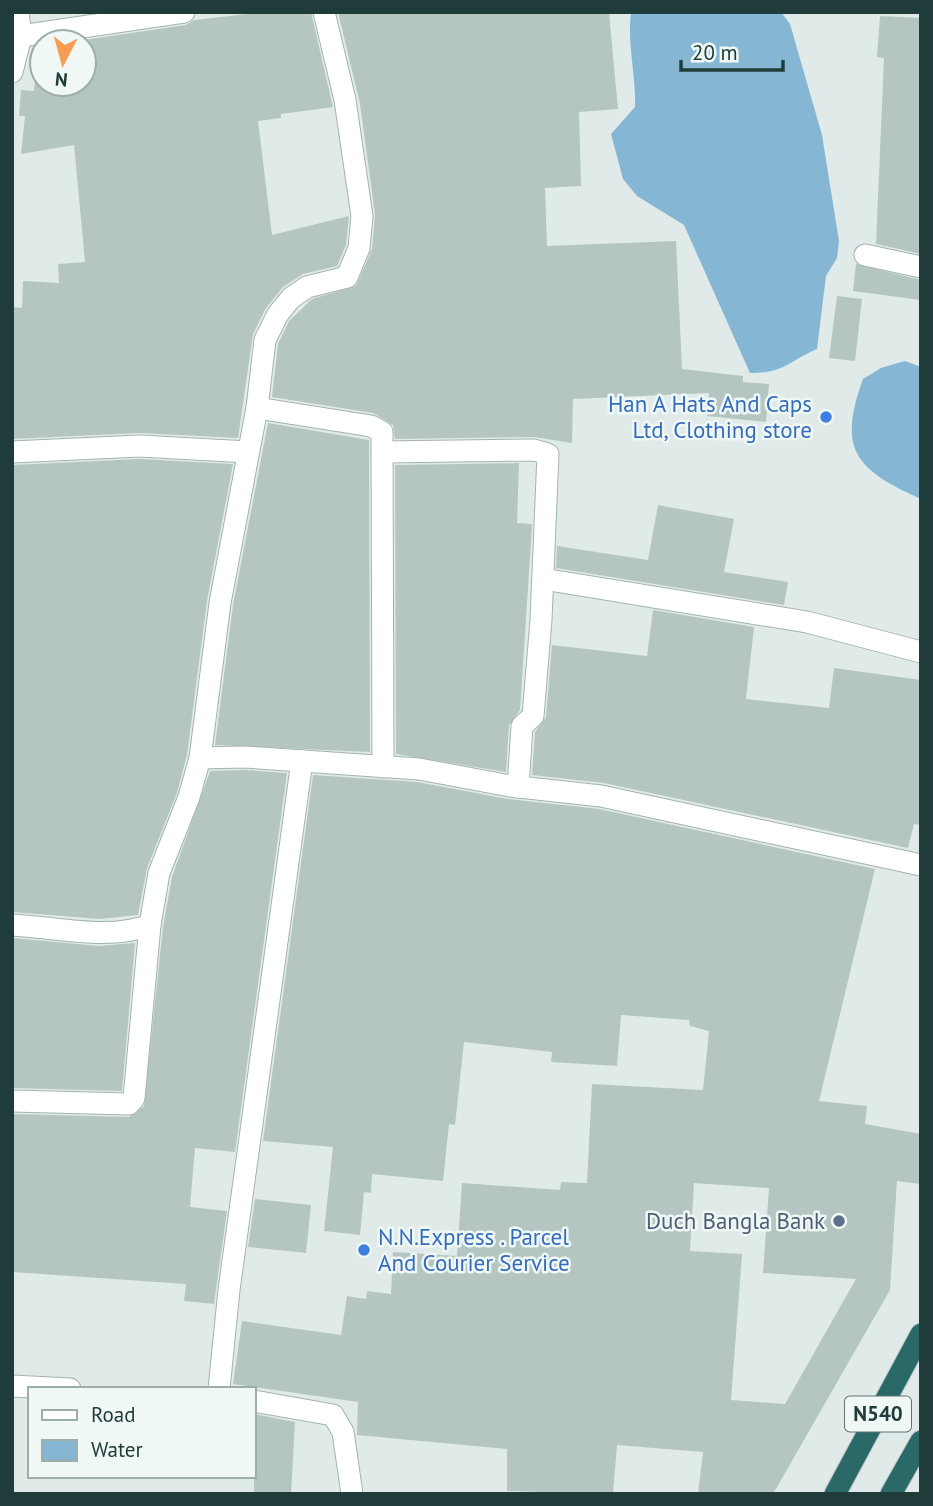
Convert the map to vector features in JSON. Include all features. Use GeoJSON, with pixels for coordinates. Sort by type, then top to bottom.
{"type":"FeatureCollection","features":[{"type":"Feature","properties":{"kind":"highway","name":"N540"},"geometry":{"type":"LineString","coordinates":[[835,1494],[921,1334]]}},
{"type":"Feature","properties":{"kind":"highway","name":"N540"},"geometry":{"type":"LineString","coordinates":[[891,1494],[921,1441]]}},
{"type":"Feature","properties":{"kind":"street"},"geometry":{"type":"LineString","coordinates":[[12,72],[21,36],[18,12]]}},
{"type":"Feature","properties":{"kind":"street"},"geometry":{"type":"LineString","coordinates":[[21,36],[184,12]]}},
{"type":"Feature","properties":{"kind":"street"},"geometry":{"type":"LineString","coordinates":[[12,1101],[129,1104],[134,1098],[150,925],[159,873],[189,796],[200,758],[220,603],[257,408],[265,340],[278,314],[291,298],[307,287],[346,277],[359,248],[362,216],[345,100],[324,12]]}},
{"type":"Feature","properties":{"kind":"street"},"geometry":{"type":"LineString","coordinates":[[865,255],[921,267]]}},
{"type":"Feature","properties":{"kind":"street"},"geometry":{"type":"LineString","coordinates":[[257,408],[371,426],[382,432],[383,767]]}},
{"type":"Feature","properties":{"kind":"street"},"geometry":{"type":"LineString","coordinates":[[12,452],[140,446],[248,452]]}},
{"type":"Feature","properties":{"kind":"street"},"geometry":{"type":"LineString","coordinates":[[382,452],[534,450],[548,454],[544,579],[533,716],[522,726],[519,787]]}},
{"type":"Feature","properties":{"kind":"street"},"geometry":{"type":"LineString","coordinates":[[544,579],[807,622],[921,652]]}},
{"type":"Feature","properties":{"kind":"street"},"geometry":{"type":"LineString","coordinates":[[200,758],[245,757],[419,769],[519,787],[601,796],[921,865]]}},
{"type":"Feature","properties":{"kind":"street"},"geometry":{"type":"LineString","coordinates":[[219,1387],[229,1290],[302,761]]}},
{"type":"Feature","properties":{"kind":"street"},"geometry":{"type":"LineString","coordinates":[[12,925],[99,932],[137,930],[150,925]]}},
{"type":"Feature","properties":{"kind":"street"},"geometry":{"type":"LineString","coordinates":[[12,1386],[31,1387]]}},
{"type":"Feature","properties":{"kind":"street"},"geometry":{"type":"LineString","coordinates":[[256,1401],[333,1415],[343,1432],[352,1494]]}},
{"type":"Feature","properties":{"kind":"water"},"geometry":{"type":"Polygon","coordinates":[[[631,12],[781,12],[790,24],[822,135],[839,241],[837,258],[826,276],[817,349],[779,369],[750,373],[684,225],[637,196],[623,179],[611,134],[635,107],[631,12]]]}},
{"type":"Feature","properties":{"kind":"water"},"geometry":{"type":"Polygon","coordinates":[[[905,361],[921,367],[921,499],[881,478],[867,467],[858,455],[853,441],[855,403],[863,379],[881,368],[905,361]]]}},
{"type":"Feature","properties":{"kind":"building"},"geometry":{"type":"Polygon","coordinates":[[[266,12],[311,12],[333,107],[281,114],[281,118],[258,121],[272,235],[349,216],[346,245],[337,266],[303,274],[283,287],[266,308],[253,334],[238,438],[140,433],[12,439],[12,307],[22,308],[23,281],[59,283],[58,264],[85,262],[74,145],[21,154],[25,116],[19,116],[21,90],[28,91],[28,98],[98,98],[98,38],[186,25],[194,20],[266,12]]]}},
{"type":"Feature","properties":{"kind":"building"},"geometry":{"type":"Polygon","coordinates":[[[338,12],[609,12],[618,109],[579,112],[581,186],[545,188],[547,246],[676,241],[682,369],[743,376],[743,382],[769,384],[766,422],[707,416],[709,393],[573,399],[572,443],[534,437],[395,439],[393,425],[373,413],[272,397],[278,344],[289,321],[312,299],[356,286],[372,249],[375,214],[360,104],[338,12]]]}},
{"type":"Feature","properties":{"kind":"building"},"geometry":{"type":"Polygon","coordinates":[[[880,16],[921,18],[921,254],[876,244],[884,58],[877,57],[880,16]]]}},
{"type":"Feature","properties":{"kind":"building"},"geometry":{"type":"Polygon","coordinates":[[[856,264],[921,280],[921,300],[853,291],[856,264]]]}},
{"type":"Feature","properties":{"kind":"building"},"geometry":{"type":"Polygon","coordinates":[[[837,296],[862,299],[855,361],[829,358],[837,296]]]}},
{"type":"Feature","properties":{"kind":"building"},"geometry":{"type":"Polygon","coordinates":[[[268,423],[369,440],[370,752],[215,745],[233,605],[268,423]]]}},
{"type":"Feature","properties":{"kind":"building"},"geometry":{"type":"Polygon","coordinates":[[[140,459],[233,464],[207,601],[187,755],[177,793],[147,868],[138,915],[100,919],[12,912],[12,465],[140,459]]]}},
{"type":"Feature","properties":{"kind":"building"},"geometry":{"type":"Polygon","coordinates":[[[519,463],[517,523],[532,524],[520,710],[509,725],[506,772],[396,754],[395,465],[519,463]]]}},
{"type":"Feature","properties":{"kind":"building"},"geometry":{"type":"Polygon","coordinates":[[[658,505],[734,519],[724,572],[788,582],[784,605],[556,568],[557,546],[648,560],[658,505]]]}},
{"type":"Feature","properties":{"kind":"building"},"geometry":{"type":"Polygon","coordinates":[[[653,610],[754,627],[746,699],[829,708],[834,668],[921,680],[921,825],[914,824],[908,848],[604,783],[532,775],[535,732],[546,717],[552,645],[647,656],[653,610]]]}},
{"type":"Feature","properties":{"kind":"building"},"geometry":{"type":"Polygon","coordinates":[[[210,771],[287,773],[235,1152],[195,1148],[190,1207],[227,1211],[214,1304],[184,1301],[186,1284],[12,1272],[12,1114],[129,1117],[144,1106],[163,927],[172,877],[210,771]]]}},
{"type":"Feature","properties":{"kind":"building"},"geometry":{"type":"Polygon","coordinates":[[[313,775],[417,782],[508,799],[599,809],[875,869],[819,1101],[867,1106],[865,1124],[921,1134],[921,1184],[897,1181],[890,1290],[773,1494],[698,1494],[703,1452],[617,1445],[613,1494],[507,1491],[507,1449],[357,1435],[358,1402],[233,1384],[242,1321],[341,1335],[347,1296],[366,1299],[367,1291],[391,1294],[393,1252],[457,1256],[462,1183],[560,1190],[561,1182],[587,1183],[592,1084],[703,1090],[709,1031],[690,1026],[689,1020],[621,1015],[617,1066],[551,1062],[552,1052],[464,1042],[455,1125],[449,1124],[443,1181],[372,1174],[371,1193],[364,1192],[360,1235],[324,1231],[333,1147],[263,1141],[313,775]],[[694,1183],[690,1251],[742,1254],[731,1400],[785,1404],[856,1279],[763,1273],[769,1188],[694,1183]]]}},
{"type":"Feature","properties":{"kind":"building"},"geometry":{"type":"Polygon","coordinates":[[[12,938],[99,946],[135,943],[122,1091],[12,1088],[12,938]]]}},
{"type":"Feature","properties":{"kind":"building"},"geometry":{"type":"Polygon","coordinates":[[[255,1199],[311,1205],[306,1253],[248,1247],[255,1199]]]}},
{"type":"Feature","properties":{"kind":"building"},"geometry":{"type":"Polygon","coordinates":[[[256,1414],[295,1422],[291,1494],[254,1494],[256,1414]]]}},
{"type":"Feature","properties":{"kind":"place","name":"Han A Hats And Caps Ltd, Clothing store"},"geometry":{"type":"Point","coordinates":[826,417]}},
{"type":"Feature","properties":{"kind":"place","name":"Duch Bangla Bank"},"geometry":{"type":"Point","coordinates":[839,1221]}},
{"type":"Feature","properties":{"kind":"place","name":"N.N.Express . Parcel And Courier Service"},"geometry":{"type":"Point","coordinates":[364,1250]}}]}
